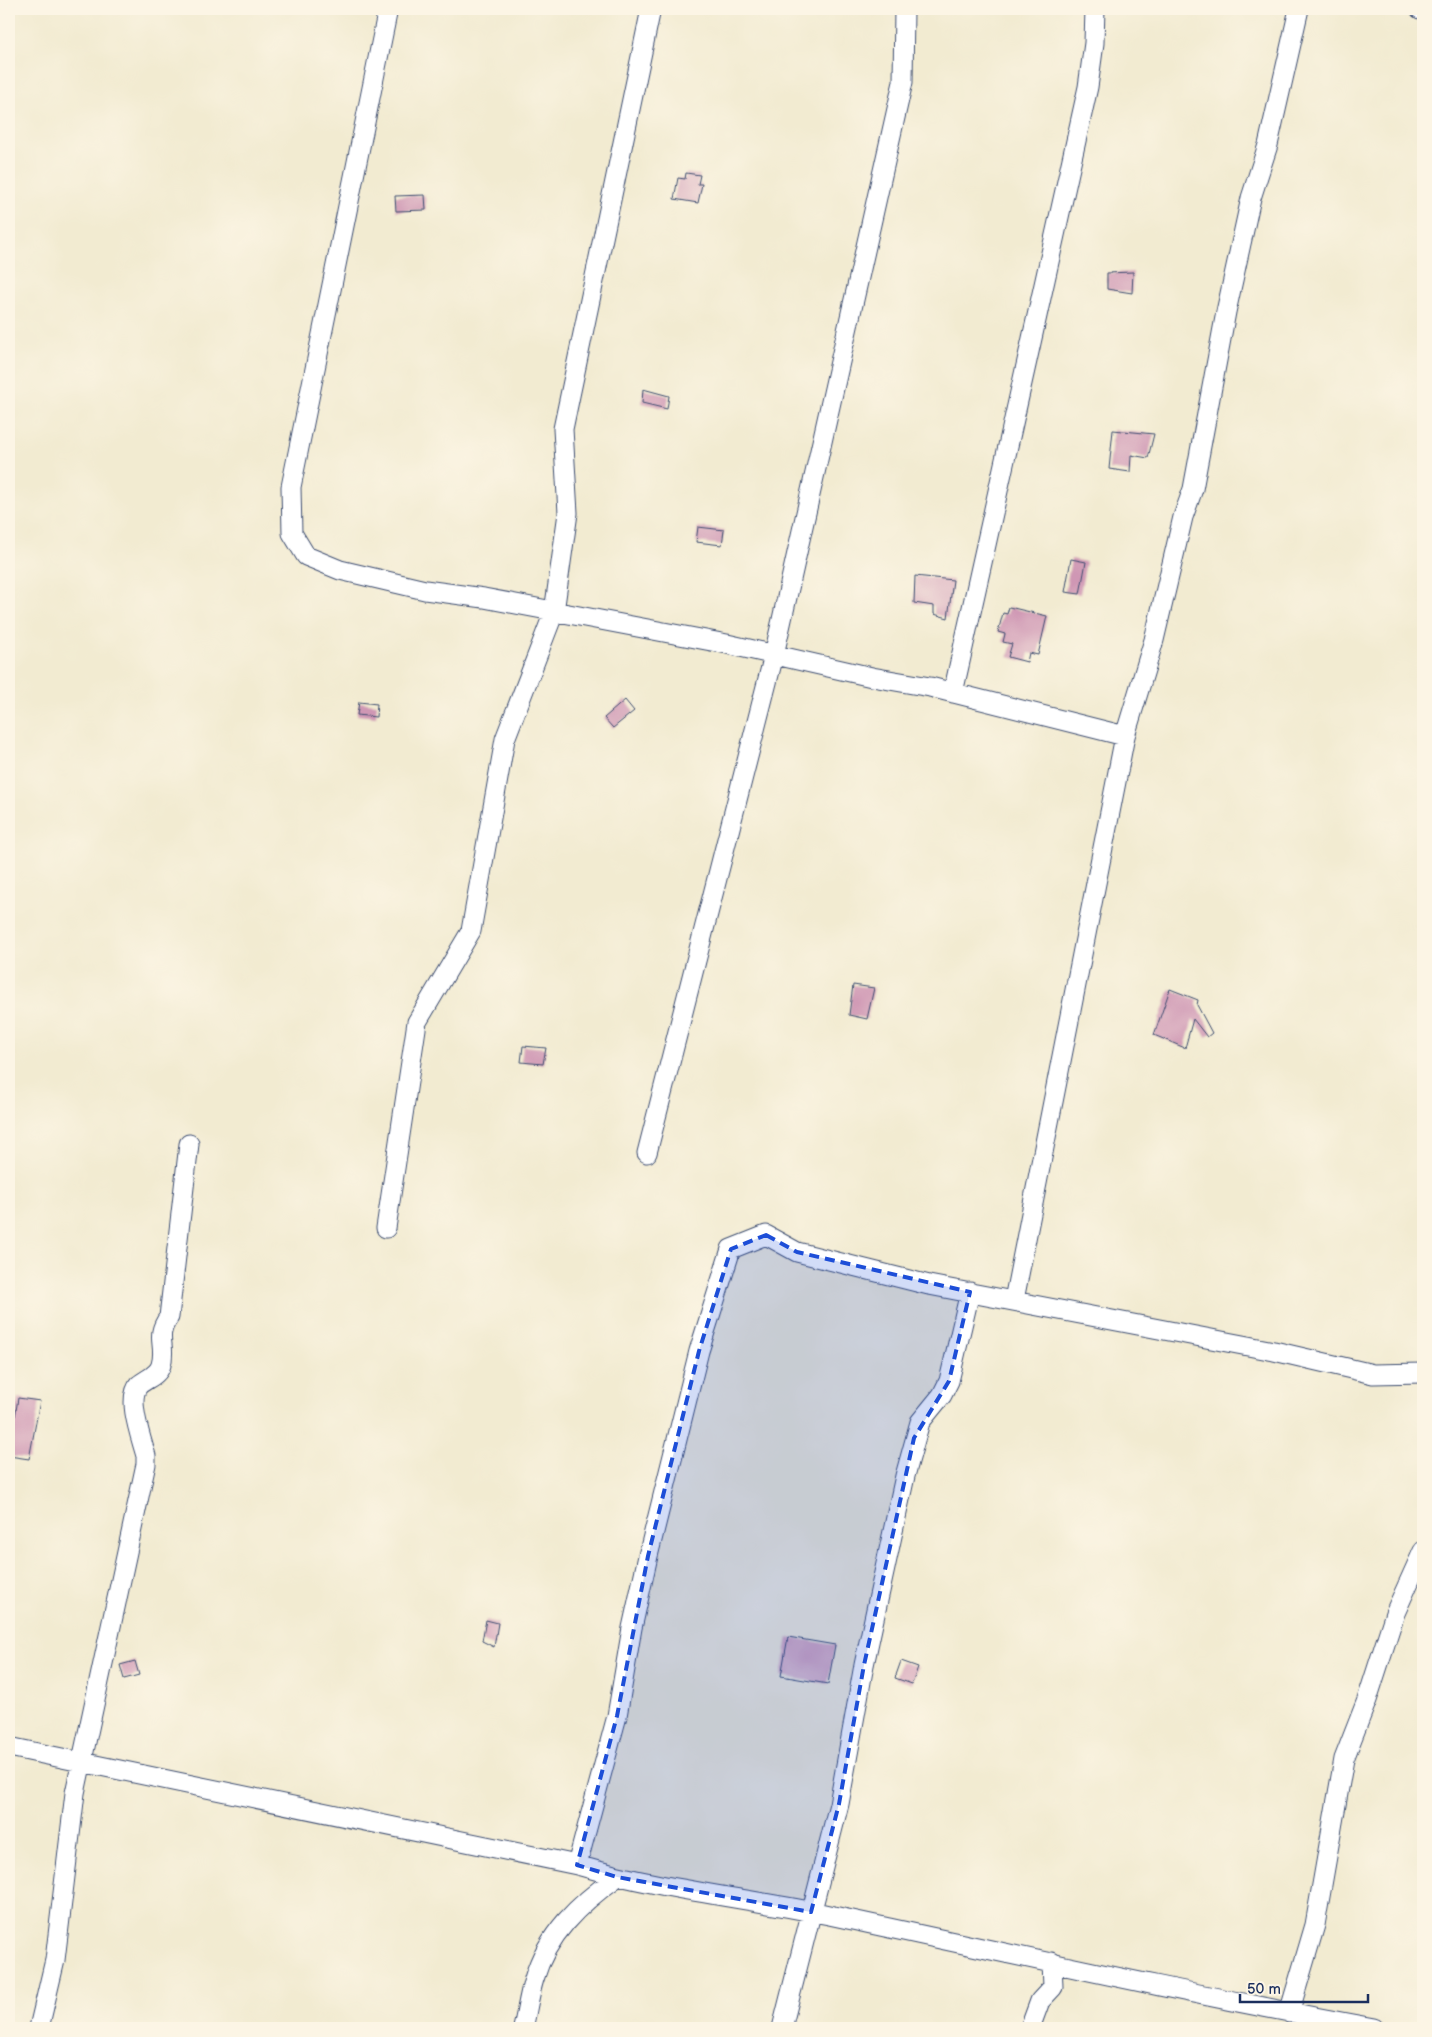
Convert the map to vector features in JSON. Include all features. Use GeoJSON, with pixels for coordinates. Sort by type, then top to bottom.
{"type":"FeatureCollection","features":[{"type":"Feature","properties":{"kind":"street"},"geometry":{"type":"LineString","coordinates":[[388,9],[291,486],[292,533],[306,556],[340,570],[425,590],[727,644],[953,693],[1125,736]]}},
{"type":"Feature","properties":{"kind":"street"},"geometry":{"type":"LineString","coordinates":[[386,1228],[417,1022],[471,931],[505,739],[554,612],[568,513],[563,429],[651,9]]}},
{"type":"Feature","properties":{"kind":"street"},"geometry":{"type":"LineString","coordinates":[[647,1153],[774,655],[904,82],[904,9]]}},
{"type":"Feature","properties":{"kind":"street"},"geometry":{"type":"LineString","coordinates":[[953,693],[1088,87],[1096,9]]}},
{"type":"Feature","properties":{"kind":"street"},"geometry":{"type":"LineString","coordinates":[[1014,1300],[1125,736],[1154,640],[1176,542],[1193,489],[1206,432],[1226,312],[1251,198],[1268,145],[1299,9]]}},
{"type":"Feature","properties":{"kind":"street"},"geometry":{"type":"LineString","coordinates":[[39,2028],[55,1960],[75,1794],[146,1464],[134,1408],[134,1393],[138,1386],[156,1374],[161,1365],[161,1330],[169,1316],[189,1144]]}},
{"type":"Feature","properties":{"kind":"street"},"geometry":{"type":"LineString","coordinates":[[577,1865],[617,1716],[644,1574],[699,1350],[731,1249],[766,1235],[797,1252],[929,1285],[1274,1351],[1373,1374],[1423,1373]]}},
{"type":"Feature","properties":{"kind":"street"},"geometry":{"type":"LineString","coordinates":[[782,2028],[839,1804],[862,1675],[892,1527],[914,1438],[920,1422],[942,1395],[949,1381],[970,1292]]}},
{"type":"Feature","properties":{"kind":"street"},"geometry":{"type":"LineString","coordinates":[[1289,2013],[1315,1925],[1344,1759],[1367,1700],[1395,1613],[1423,1551]]}},
{"type":"Feature","properties":{"kind":"street"},"geometry":{"type":"LineString","coordinates":[[9,1747],[577,1865],[617,1877],[811,1912],[1289,2013],[1374,2028]]}},
{"type":"Feature","properties":{"kind":"street"},"geometry":{"type":"LineString","coordinates":[[523,2028],[534,1980],[550,1939],[569,1916],[617,1877]]}},
{"type":"Feature","properties":{"kind":"street"},"geometry":{"type":"LineString","coordinates":[[1030,2028],[1040,2002],[1053,1986],[1052,1962]]}},
{"type":"Feature","properties":{"kind":"highlighted area"},"geometry":{"type":"Polygon","coordinates":[[[766,1235],[797,1252],[970,1292],[949,1381],[914,1438],[864,1665],[839,1804],[811,1912],[617,1877],[577,1865],[617,1716],[648,1556],[699,1351],[731,1249],[766,1235]]]}},
{"type":"Feature","properties":{"kind":"building"},"geometry":{"type":"Polygon","coordinates":[[[686,173],[700,175],[698,184],[702,184],[698,203],[674,199],[678,178],[685,179],[686,173]]]}},
{"type":"Feature","properties":{"kind":"building"},"geometry":{"type":"Polygon","coordinates":[[[425,195],[426,210],[396,211],[395,196],[425,195]]]}},
{"type":"Feature","properties":{"kind":"building"},"geometry":{"type":"Polygon","coordinates":[[[1133,272],[1132,293],[1107,289],[1107,273],[1133,272]]]}},
{"type":"Feature","properties":{"kind":"building"},"geometry":{"type":"Polygon","coordinates":[[[643,389],[669,396],[667,409],[642,403],[643,389]]]}},
{"type":"Feature","properties":{"kind":"building"},"geometry":{"type":"Polygon","coordinates":[[[1113,430],[1154,434],[1148,458],[1131,455],[1130,472],[1109,469],[1113,430]]]}},
{"type":"Feature","properties":{"kind":"building"},"geometry":{"type":"Polygon","coordinates":[[[698,527],[724,530],[722,545],[696,542],[698,527]]]}},
{"type":"Feature","properties":{"kind":"building"},"geometry":{"type":"Polygon","coordinates":[[[1071,559],[1086,562],[1080,594],[1065,592],[1071,559]]]}},
{"type":"Feature","properties":{"kind":"building"},"geometry":{"type":"Polygon","coordinates":[[[915,576],[953,580],[948,618],[934,614],[934,606],[914,603],[915,576]]]}},
{"type":"Feature","properties":{"kind":"building"},"geometry":{"type":"Polygon","coordinates":[[[1009,607],[1047,616],[1038,655],[1029,653],[1027,662],[1008,657],[1012,644],[1003,642],[1005,634],[998,632],[1003,613],[1007,614],[1009,607]]]}},
{"type":"Feature","properties":{"kind":"building"},"geometry":{"type":"Polygon","coordinates":[[[625,700],[634,711],[613,728],[604,718],[625,700]]]}},
{"type":"Feature","properties":{"kind":"building"},"geometry":{"type":"Polygon","coordinates":[[[359,702],[377,704],[376,717],[357,715],[359,702]]]}},
{"type":"Feature","properties":{"kind":"building"},"geometry":{"type":"Polygon","coordinates":[[[853,985],[874,988],[867,1019],[849,1015],[853,985]]]}},
{"type":"Feature","properties":{"kind":"building"},"geometry":{"type":"Polygon","coordinates":[[[1170,989],[1198,1000],[1197,1005],[1212,1033],[1207,1037],[1193,1019],[1185,1048],[1154,1035],[1170,989]]]}},
{"type":"Feature","properties":{"kind":"building"},"geometry":{"type":"Polygon","coordinates":[[[523,1046],[546,1048],[543,1064],[521,1062],[523,1046]]]}},
{"type":"Feature","properties":{"kind":"building"},"geometry":{"type":"Polygon","coordinates":[[[18,1398],[40,1401],[29,1459],[9,1456],[18,1398]]]}},
{"type":"Feature","properties":{"kind":"building"},"geometry":{"type":"Polygon","coordinates":[[[486,1620],[498,1623],[494,1647],[482,1641],[486,1620]]]}},
{"type":"Feature","properties":{"kind":"building"},"geometry":{"type":"Polygon","coordinates":[[[788,1637],[835,1645],[828,1684],[781,1676],[788,1637]]]}},
{"type":"Feature","properties":{"kind":"building"},"geometry":{"type":"Polygon","coordinates":[[[135,1661],[139,1675],[124,1679],[120,1665],[135,1661]]]}},
{"type":"Feature","properties":{"kind":"building"},"geometry":{"type":"Polygon","coordinates":[[[901,1661],[918,1667],[912,1684],[895,1678],[901,1661]]]}}]}
